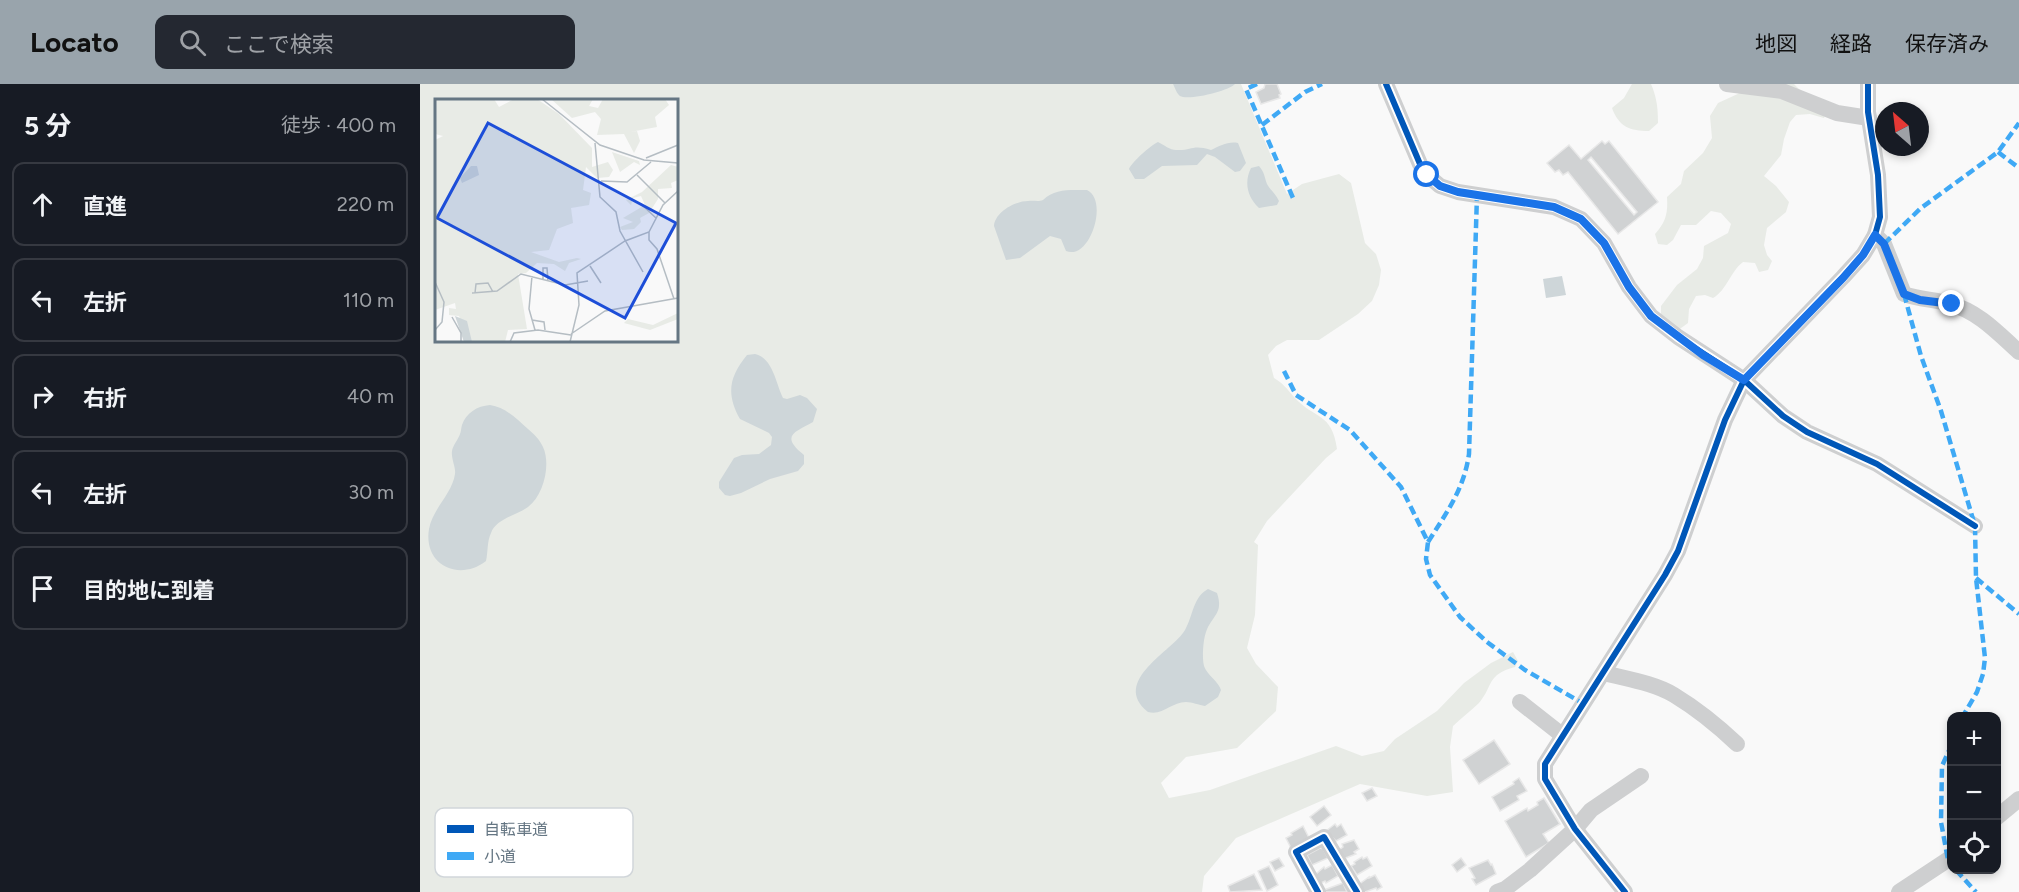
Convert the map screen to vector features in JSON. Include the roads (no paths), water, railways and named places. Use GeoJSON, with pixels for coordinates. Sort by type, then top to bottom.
{"type":"FeatureCollection","features":[{"type":"Feature","properties":{"kind":"street"},"geometry":{"type":"LineString","coordinates":[[1386,84],[1420,164],[1427,175],[1440,186],[1458,192],[1554,207],[1581,219],[1604,243],[1629,287],[1651,316],[1703,355],[1744,380],[1783,416],[1807,432],[1877,464],[1975,526]]}},
{"type":"Feature","properties":{"kind":"street"},"geometry":{"type":"LineString","coordinates":[[1727,84],[1782,91],[1837,113],[1869,118]]}},
{"type":"Feature","properties":{"kind":"street"},"geometry":{"type":"LineString","coordinates":[[1625,892],[1575,829],[1545,779],[1545,764],[1665,575],[1678,550],[1725,420],[1744,380],[1843,278],[1863,255],[1875,235],[1880,217],[1878,175],[1869,118],[1868,84]]}},
{"type":"Feature","properties":{"kind":"street"},"geometry":{"type":"LineString","coordinates":[[1875,235],[1884,244],[1904,294],[1920,300],[1952,304],[1969,310],[1985,321],[2019,352]]}},
{"type":"Feature","properties":{"kind":"street"},"geometry":{"type":"LineString","coordinates":[[1604,673],[1673,694],[1737,744]]}},
{"type":"Feature","properties":{"kind":"street"},"geometry":{"type":"LineString","coordinates":[[1520,702],[1562,735]]}},
{"type":"Feature","properties":{"kind":"street"},"geometry":{"type":"LineString","coordinates":[[1497,892],[1505,889],[1530,870],[1575,829],[1591,810],[1641,776]]}},
{"type":"Feature","properties":{"kind":"street"},"geometry":{"type":"LineString","coordinates":[[2001,814],[2019,799]]}},
{"type":"Feature","properties":{"kind":"street"},"geometry":{"type":"LineString","coordinates":[[1318,892],[1296,852],[1324,837],[1357,892]]}},
{"type":"Feature","properties":{"kind":"street"},"geometry":{"type":"LineString","coordinates":[[1899,892],[1947,860]]}}]}
